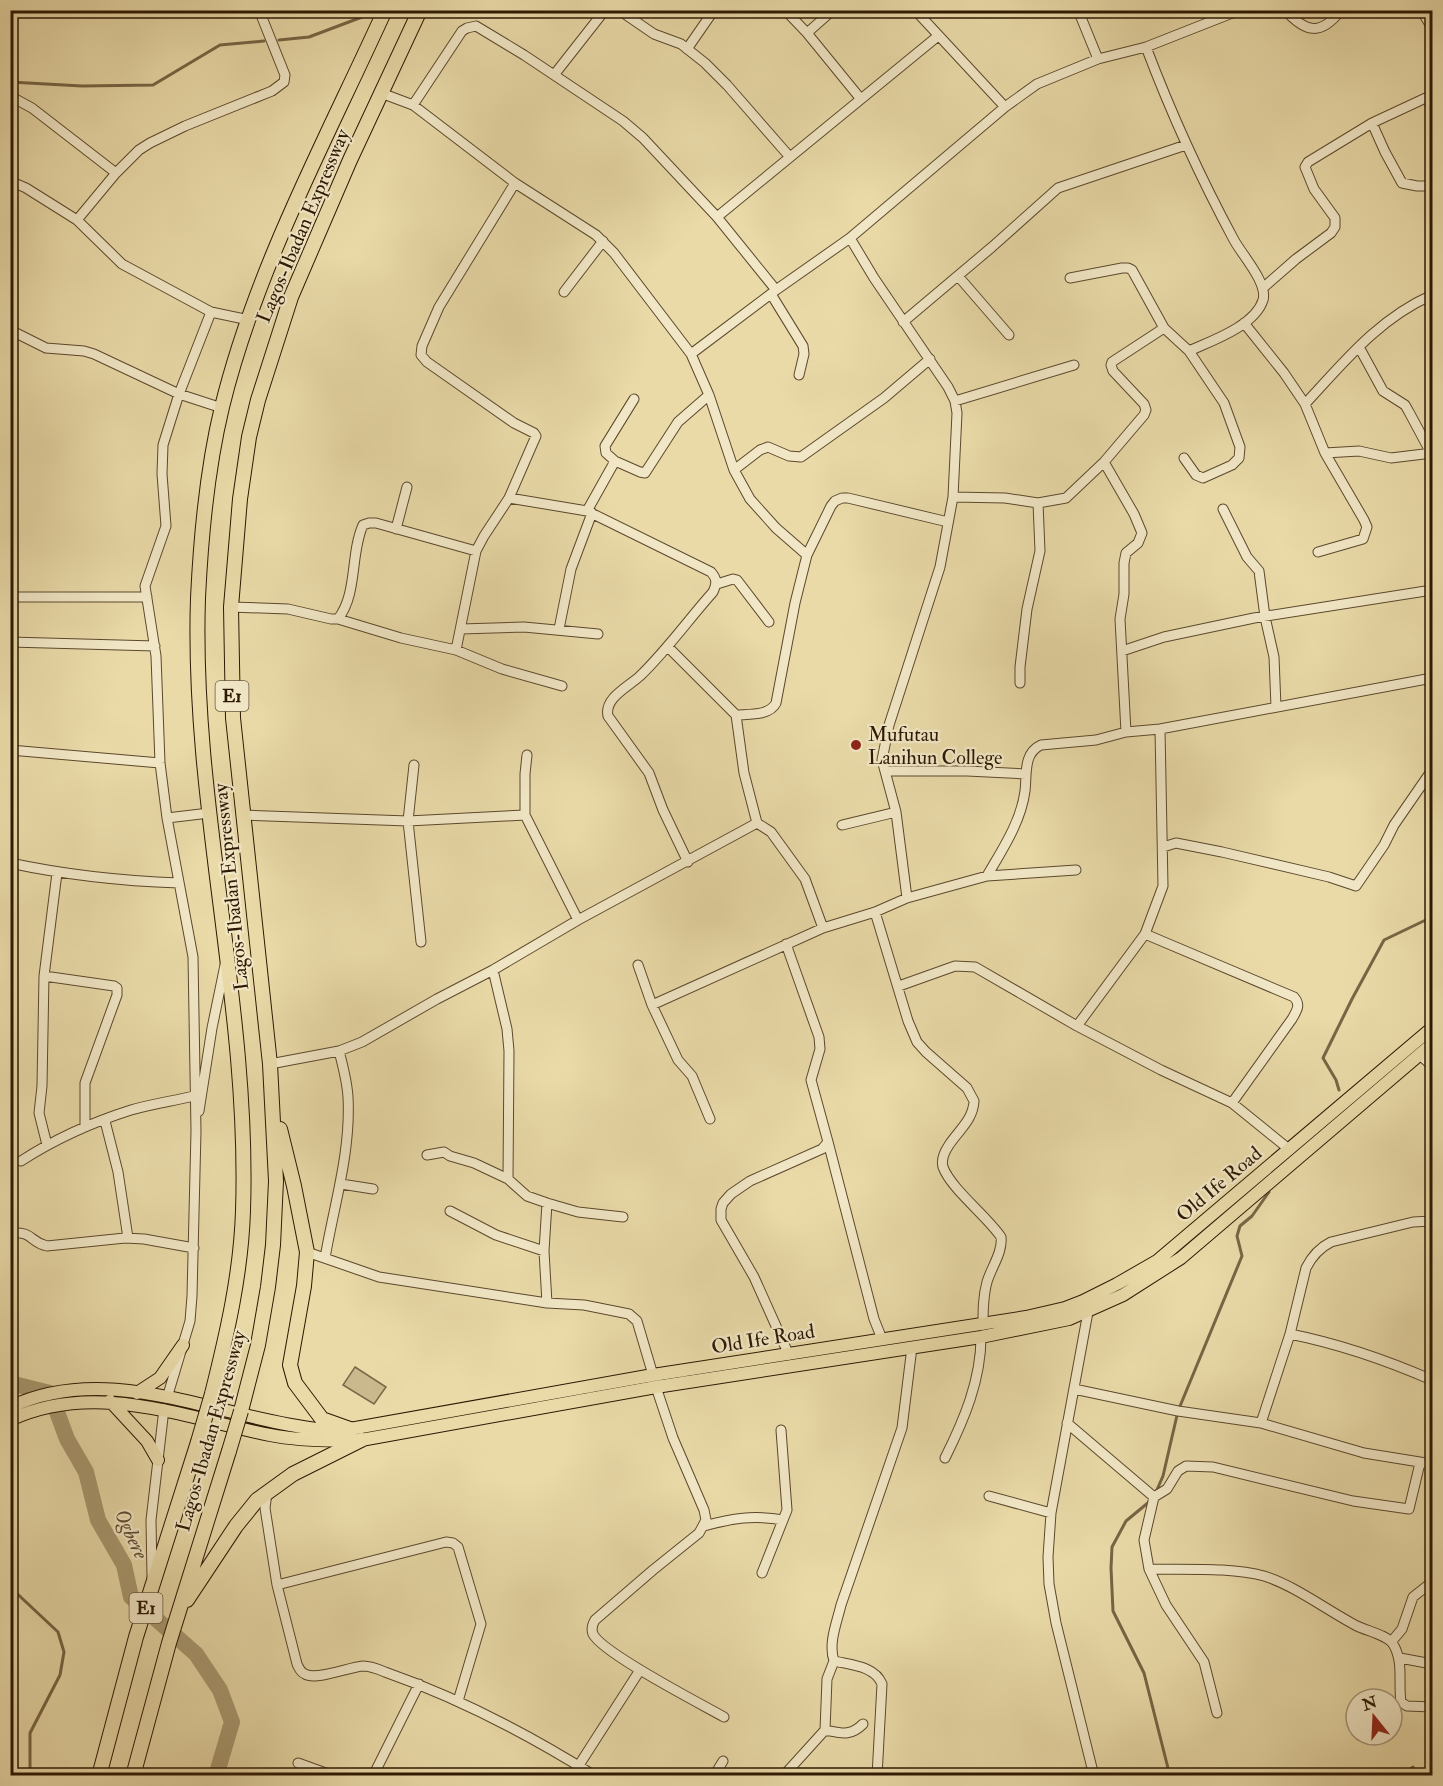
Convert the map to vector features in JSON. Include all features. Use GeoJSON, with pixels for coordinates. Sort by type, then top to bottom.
{"type":"FeatureCollection","features":[{"type":"Feature","properties":{"kind":"highway","name":"Lagos-Ibadan Expressway"},"geometry":{"type":"LineString","coordinates":[[134,1776],[177,1617],[241,1411],[258,1346],[273,1245],[276,1181],[270,1064],[233,718],[231,607],[240,499],[249,437],[258,400],[291,297],[420,10]]}},
{"type":"Feature","properties":{"kind":"highway","name":"Lagos-Ibadan Expressway"},"geometry":{"type":"LineString","coordinates":[[99,1776],[133,1648],[212,1394],[236,1286],[243,1213],[240,1101],[233,1012],[200,729],[198,600],[210,469],[222,408],[249,320],[285,227],[384,13]]}},
{"type":"Feature","properties":{"kind":"highway"},"geometry":{"type":"LineString","coordinates":[[273,1105],[294,1186],[307,1252],[304,1286],[290,1365],[295,1383],[322,1419],[350,1429]]}},
{"type":"Feature","properties":{"kind":"highway"},"geometry":{"type":"LineString","coordinates":[[177,1617],[243,1515],[256,1500],[293,1474],[361,1440]]}},
{"type":"Feature","properties":{"kind":"main road","name":"Old Ife Road"},"geometry":{"type":"LineString","coordinates":[[70,1398],[165,1404],[319,1430],[350,1429],[685,1376],[882,1339],[982,1331],[1069,1319],[1123,1295],[1181,1258],[1290,1150],[1432,1028]]}},
{"type":"Feature","properties":{"kind":"main road","name":"Old Ife Road"},"geometry":{"type":"LineString","coordinates":[[685,1376],[912,1347],[1065,1308],[1117,1284],[1157,1261],[1230,1209],[1432,1044]]}},
{"type":"Feature","properties":{"kind":"main road"},"geometry":{"type":"LineString","coordinates":[[137,1393],[160,1378],[183,1345]]}},
{"type":"Feature","properties":{"kind":"main road","name":"Old Ife Road"},"geometry":{"type":"LineString","coordinates":[[10,1407],[70,1398],[109,1389],[137,1393],[165,1404],[271,1436],[320,1442],[361,1440],[655,1381]]}},
{"type":"Feature","properties":{"kind":"main road"},"geometry":{"type":"LineString","coordinates":[[110,1401],[147,1441],[158,1460]]}},
{"type":"Feature","properties":{"kind":"main road","name":"Old Ife Road"},"geometry":{"type":"LineString","coordinates":[[10,1420],[35,1403]]}},
{"type":"Feature","properties":{"kind":"street"},"geometry":{"type":"LineString","coordinates":[[77,220],[116,173],[150,142],[272,91],[284,82],[285,75],[259,10]]}},
{"type":"Feature","properties":{"kind":"street"},"geometry":{"type":"LineString","coordinates":[[554,75],[605,10]]}},
{"type":"Feature","properties":{"kind":"street"},"geometry":{"type":"LineString","coordinates":[[619,10],[654,34],[681,44],[705,63],[789,156]]}},
{"type":"Feature","properties":{"kind":"street"},"geometry":{"type":"LineString","coordinates":[[687,49],[714,10]]}},
{"type":"Feature","properties":{"kind":"street"},"geometry":{"type":"LineString","coordinates":[[785,10],[807,33],[860,98]]}},
{"type":"Feature","properties":{"kind":"street"},"geometry":{"type":"LineString","coordinates":[[807,33],[834,10]]}},
{"type":"Feature","properties":{"kind":"street"},"geometry":{"type":"LineString","coordinates":[[915,10],[1005,107]]}},
{"type":"Feature","properties":{"kind":"street"},"geometry":{"type":"LineString","coordinates":[[1078,10],[1098,58]]}},
{"type":"Feature","properties":{"kind":"street"},"geometry":{"type":"LineString","coordinates":[[691,354],[850,238],[1005,107],[1036,84],[1098,58],[1146,47],[1240,10]]}},
{"type":"Feature","properties":{"kind":"street"},"geometry":{"type":"LineString","coordinates":[[1285,10],[1299,25],[1308,29],[1319,28],[1331,23],[1341,10]]}},
{"type":"Feature","properties":{"kind":"street"},"geometry":{"type":"LineString","coordinates":[[1421,10],[1432,28]]}},
{"type":"Feature","properties":{"kind":"street"},"geometry":{"type":"LineString","coordinates":[[413,105],[454,40],[467,27],[476,26],[623,121],[661,156],[717,216],[773,292],[803,346],[804,354],[799,375]]}},
{"type":"Feature","properties":{"kind":"street"},"geometry":{"type":"LineString","coordinates":[[717,216],[938,36]]}},
{"type":"Feature","properties":{"kind":"street"},"geometry":{"type":"LineString","coordinates":[[1146,47],[1186,146],[1235,242],[1264,287],[1263,300],[1255,313],[1229,332],[1189,351]]}},
{"type":"Feature","properties":{"kind":"street"},"geometry":{"type":"LineString","coordinates":[[381,93],[413,105],[515,183],[603,241],[691,354],[709,395],[734,470],[750,499],[776,528],[807,555]]}},
{"type":"Feature","properties":{"kind":"street"},"geometry":{"type":"LineString","coordinates":[[1264,287],[1331,233],[1335,227],[1335,218],[1314,189],[1306,171],[1305,167],[1308,162],[1372,123],[1432,95]]}},
{"type":"Feature","properties":{"kind":"street"},"geometry":{"type":"LineString","coordinates":[[10,96],[32,108],[116,173]]}},
{"type":"Feature","properties":{"kind":"street"},"geometry":{"type":"LineString","coordinates":[[1372,123],[1402,183],[1432,186]]}},
{"type":"Feature","properties":{"kind":"street"},"geometry":{"type":"LineString","coordinates":[[903,322],[1058,188],[1186,146]]}},
{"type":"Feature","properties":{"kind":"street"},"geometry":{"type":"LineString","coordinates":[[10,181],[21,185],[77,220],[122,264],[212,312],[249,320]]}},
{"type":"Feature","properties":{"kind":"street"},"geometry":{"type":"LineString","coordinates":[[456,650],[476,551],[509,498],[536,436],[427,362],[421,356],[422,346],[439,308],[515,183]]}},
{"type":"Feature","properties":{"kind":"street"},"geometry":{"type":"LineString","coordinates":[[850,238],[956,401],[958,424],[953,497],[940,567],[884,743],[882,760],[896,812],[907,898]]}},
{"type":"Feature","properties":{"kind":"street"},"geometry":{"type":"LineString","coordinates":[[564,292],[603,241]]}},
{"type":"Feature","properties":{"kind":"street"},"geometry":{"type":"LineString","coordinates":[[1070,278],[1128,267],[1132,270],[1164,328],[1189,351],[1224,403],[1240,447],[1239,458],[1232,465],[1203,478],[1196,475],[1184,458]]}},
{"type":"Feature","properties":{"kind":"street"},"geometry":{"type":"LineString","coordinates":[[958,276],[1009,335]]}},
{"type":"Feature","properties":{"kind":"street"},"geometry":{"type":"LineString","coordinates":[[1305,404],[1383,324],[1400,311],[1432,295]]}},
{"type":"Feature","properties":{"kind":"street"},"geometry":{"type":"LineString","coordinates":[[152,1588],[151,1520],[165,1404],[190,1321],[196,1131],[193,957],[178,883],[160,763],[155,646],[146,586],[166,526],[162,474],[163,445],[179,394],[212,312]]}},
{"type":"Feature","properties":{"kind":"street"},"geometry":{"type":"LineString","coordinates":[[1244,322],[1305,404],[1324,453],[1367,527],[1363,539],[1318,552]]}},
{"type":"Feature","properties":{"kind":"street"},"geometry":{"type":"LineString","coordinates":[[953,497],[1005,498],[1038,503],[1066,498],[1104,462],[1146,410],[1144,404],[1113,371],[1112,362],[1164,328]]}},
{"type":"Feature","properties":{"kind":"street"},"geometry":{"type":"LineString","coordinates":[[10,330],[46,348],[94,354],[179,394],[222,408]]}},
{"type":"Feature","properties":{"kind":"street"},"geometry":{"type":"LineString","coordinates":[[1324,453],[1359,451],[1391,458],[1432,453],[1405,405],[1383,391],[1359,347]]}},
{"type":"Feature","properties":{"kind":"street"},"geometry":{"type":"LineString","coordinates":[[734,470],[760,450],[768,447],[789,456],[801,457],[884,398],[930,359]]}},
{"type":"Feature","properties":{"kind":"street"},"geometry":{"type":"LineString","coordinates":[[956,401],[1074,365]]}},
{"type":"Feature","properties":{"kind":"street"},"geometry":{"type":"LineString","coordinates":[[634,399],[605,446],[606,453],[615,461],[645,473],[678,422],[709,395]]}},
{"type":"Feature","properties":{"kind":"street"},"geometry":{"type":"LineString","coordinates":[[559,629],[571,569],[590,512],[615,461]]}},
{"type":"Feature","properties":{"kind":"street"},"geometry":{"type":"LineString","coordinates":[[1104,462],[1134,514],[1142,533],[1138,543],[1126,553],[1124,563],[1124,594],[1120,619],[1126,732]]}},
{"type":"Feature","properties":{"kind":"street"},"geometry":{"type":"LineString","coordinates":[[396,529],[407,487]]}},
{"type":"Feature","properties":{"kind":"street"},"geometry":{"type":"LineString","coordinates":[[509,498],[590,512],[711,572],[715,577],[717,584],[713,592],[668,647],[639,677],[609,702],[606,709],[608,717],[649,773],[663,810],[688,862]]}},
{"type":"Feature","properties":{"kind":"street"},"geometry":{"type":"LineString","coordinates":[[736,715],[766,712],[773,709],[776,703],[795,603],[807,555],[835,501],[842,498],[948,522]]}},
{"type":"Feature","properties":{"kind":"street"},"geometry":{"type":"LineString","coordinates":[[1020,683],[1028,609],[1040,551],[1038,503]]}},
{"type":"Feature","properties":{"kind":"street"},"geometry":{"type":"LineString","coordinates":[[1223,509],[1247,557],[1259,571],[1265,617],[1274,657],[1276,707]]}},
{"type":"Feature","properties":{"kind":"street"},"geometry":{"type":"LineString","coordinates":[[338,619],[344,612],[358,539],[363,525],[376,523],[476,551]]}},
{"type":"Feature","properties":{"kind":"street"},"geometry":{"type":"LineString","coordinates":[[717,584],[737,580],[770,622]]}},
{"type":"Feature","properties":{"kind":"street"},"geometry":{"type":"LineString","coordinates":[[1122,651],[1193,630],[1432,590]]}},
{"type":"Feature","properties":{"kind":"street"},"geometry":{"type":"LineString","coordinates":[[10,597],[147,597]]}},
{"type":"Feature","properties":{"kind":"street"},"geometry":{"type":"LineString","coordinates":[[231,607],[288,609],[338,619],[401,638],[456,650],[501,669],[562,686]]}},
{"type":"Feature","properties":{"kind":"street"},"geometry":{"type":"LineString","coordinates":[[460,629],[524,627],[598,634]]}},
{"type":"Feature","properties":{"kind":"street"},"geometry":{"type":"LineString","coordinates":[[10,642],[155,646]]}},
{"type":"Feature","properties":{"kind":"street"},"geometry":{"type":"LineString","coordinates":[[668,647],[736,715],[744,773],[757,823],[771,832],[805,879],[823,928]]}},
{"type":"Feature","properties":{"kind":"street"},"geometry":{"type":"LineString","coordinates":[[987,876],[1009,837],[1025,793],[1030,754],[1041,745],[1096,740],[1126,732],[1160,729],[1432,678]]}},
{"type":"Feature","properties":{"kind":"street"},"geometry":{"type":"LineString","coordinates":[[1077,1026],[1145,934],[1163,886],[1160,729]]}},
{"type":"Feature","properties":{"kind":"street"},"geometry":{"type":"LineString","coordinates":[[10,750],[160,763]]}},
{"type":"Feature","properties":{"kind":"street"},"geometry":{"type":"LineString","coordinates":[[528,755],[525,774],[525,815],[578,920]]}},
{"type":"Feature","properties":{"kind":"street"},"geometry":{"type":"LineString","coordinates":[[414,765],[408,821],[421,942]]}},
{"type":"Feature","properties":{"kind":"street"},"geometry":{"type":"LineString","coordinates":[[1163,847],[1176,843],[1222,852],[1329,877],[1356,886],[1432,770]]}},
{"type":"Feature","properties":{"kind":"street"},"geometry":{"type":"LineString","coordinates":[[886,771],[1026,774]]}},
{"type":"Feature","properties":{"kind":"street"},"geometry":{"type":"LineString","coordinates":[[842,825],[896,812]]}},
{"type":"Feature","properties":{"kind":"street"},"geometry":{"type":"LineString","coordinates":[[167,818],[209,813]]}},
{"type":"Feature","properties":{"kind":"street"},"geometry":{"type":"LineString","coordinates":[[243,814],[408,821],[525,815]]}},
{"type":"Feature","properties":{"kind":"street"},"geometry":{"type":"LineString","coordinates":[[270,1064],[339,1050],[363,1042],[578,920],[757,823]]}},
{"type":"Feature","properties":{"kind":"street"},"geometry":{"type":"LineString","coordinates":[[10,863],[57,873],[178,883]]}},
{"type":"Feature","properties":{"kind":"street"},"geometry":{"type":"LineString","coordinates":[[652,1005],[823,928],[875,912],[907,898],[987,876],[1076,870]]}},
{"type":"Feature","properties":{"kind":"street"},"geometry":{"type":"LineString","coordinates":[[46,1145],[39,1113],[42,1086],[44,976],[57,873]]}},
{"type":"Feature","properties":{"kind":"street"},"geometry":{"type":"LineString","coordinates":[[875,912],[908,1020],[917,1042],[967,1088],[974,1101],[971,1117],[948,1147],[943,1157],[943,1166],[955,1185],[1001,1237],[982,1305],[979,1371],[963,1422],[945,1458]]}},
{"type":"Feature","properties":{"kind":"street"},"geometry":{"type":"LineString","coordinates":[[1145,934],[1294,997],[1298,1002],[1299,1006],[1292,1019],[1232,1103]]}},
{"type":"Feature","properties":{"kind":"street"},"geometry":{"type":"LineString","coordinates":[[786,944],[819,1037],[820,1049],[811,1080],[874,1319],[882,1339]]}},
{"type":"Feature","properties":{"kind":"street"},"geometry":{"type":"LineString","coordinates":[[196,1131],[212,1028],[226,958]]}},
{"type":"Feature","properties":{"kind":"street"},"geometry":{"type":"LineString","coordinates":[[638,965],[652,1005],[678,1060],[693,1076],[710,1119]]}},
{"type":"Feature","properties":{"kind":"street"},"geometry":{"type":"LineString","coordinates":[[899,986],[955,966],[975,967],[1077,1026],[1161,1070],[1232,1103],[1290,1150]]}},
{"type":"Feature","properties":{"kind":"street"},"geometry":{"type":"LineString","coordinates":[[493,970],[507,1029],[509,1052],[508,1179]]}},
{"type":"Feature","properties":{"kind":"street"},"geometry":{"type":"LineString","coordinates":[[44,976],[117,988],[117,995],[85,1083],[85,1127]]}},
{"type":"Feature","properties":{"kind":"street"},"geometry":{"type":"LineString","coordinates":[[325,1258],[341,1184],[348,1097],[339,1050]]}},
{"type":"Feature","properties":{"kind":"street"},"geometry":{"type":"LineString","coordinates":[[1420,1056],[1432,1066]]}},
{"type":"Feature","properties":{"kind":"street"},"geometry":{"type":"LineString","coordinates":[[21,1161],[46,1145],[85,1127],[131,1110],[194,1096]]}},
{"type":"Feature","properties":{"kind":"street"},"geometry":{"type":"LineString","coordinates":[[105,1121],[118,1172],[128,1238]]}},
{"type":"Feature","properties":{"kind":"street"},"geometry":{"type":"LineString","coordinates":[[789,1355],[754,1277],[721,1220],[723,1203],[730,1194],[750,1181],[805,1158],[826,1147],[828,1142]]}},
{"type":"Feature","properties":{"kind":"street"},"geometry":{"type":"LineString","coordinates":[[427,1155],[444,1152],[474,1163],[508,1179],[526,1196],[547,1203],[579,1212],[623,1217]]}},
{"type":"Feature","properties":{"kind":"street"},"geometry":{"type":"LineString","coordinates":[[341,1184],[373,1189]]}},
{"type":"Feature","properties":{"kind":"street"},"geometry":{"type":"LineString","coordinates":[[547,1203],[544,1251],[547,1303]]}},
{"type":"Feature","properties":{"kind":"street"},"geometry":{"type":"LineString","coordinates":[[450,1211],[496,1235],[544,1251]]}},
{"type":"Feature","properties":{"kind":"street"},"geometry":{"type":"LineString","coordinates":[[1261,1423],[1290,1334],[1306,1268],[1311,1258],[1322,1246],[1331,1242],[1413,1222],[1432,1220]]}},
{"type":"Feature","properties":{"kind":"street"},"geometry":{"type":"LineString","coordinates":[[10,1233],[25,1233],[47,1246],[128,1238],[194,1248]]}},
{"type":"Feature","properties":{"kind":"street"},"geometry":{"type":"LineString","coordinates":[[307,1252],[379,1277],[547,1303],[584,1305],[629,1314],[637,1321],[674,1438],[706,1520],[699,1533],[653,1570],[592,1625],[592,1633],[599,1641],[640,1670],[724,1717]]}},
{"type":"Feature","properties":{"kind":"street"},"geometry":{"type":"LineString","coordinates":[[1088,1312],[1051,1513],[1048,1557],[1049,1584],[1056,1623],[1094,1776]]}},
{"type":"Feature","properties":{"kind":"street"},"geometry":{"type":"LineString","coordinates":[[1290,1334],[1338,1344],[1432,1380]]}},
{"type":"Feature","properties":{"kind":"street"},"geometry":{"type":"LineString","coordinates":[[786,1773],[825,1730],[827,1679],[834,1661],[833,1642],[842,1605],[902,1428],[912,1347]]}},
{"type":"Feature","properties":{"kind":"street"},"geometry":{"type":"LineString","coordinates":[[1074,1389],[1178,1411],[1261,1423],[1364,1453],[1432,1464]]}},
{"type":"Feature","properties":{"kind":"street"},"geometry":{"type":"LineString","coordinates":[[1067,1423],[1154,1497]]}},
{"type":"Feature","properties":{"kind":"street"},"geometry":{"type":"LineString","coordinates":[[762,1573],[787,1510],[781,1430]]}},
{"type":"Feature","properties":{"kind":"street"},"geometry":{"type":"LineString","coordinates":[[1217,1713],[1204,1662],[1166,1605],[1149,1569],[1144,1540],[1154,1497],[1167,1489],[1178,1471],[1186,1466],[1213,1467],[1353,1501],[1409,1509],[1420,1463]]}},
{"type":"Feature","properties":{"kind":"street"},"geometry":{"type":"LineString","coordinates":[[268,1490],[265,1508],[277,1585],[297,1664],[302,1673],[308,1676],[363,1666],[372,1667],[419,1684],[499,1720],[595,1776]]}},
{"type":"Feature","properties":{"kind":"street"},"geometry":{"type":"LineString","coordinates":[[989,1496],[1051,1513]]}},
{"type":"Feature","properties":{"kind":"street"},"geometry":{"type":"LineString","coordinates":[[704,1526],[737,1517],[762,1516],[783,1520]]}},
{"type":"Feature","properties":{"kind":"street"},"geometry":{"type":"LineString","coordinates":[[277,1585],[446,1542],[453,1543],[458,1547],[481,1624],[458,1701]]}},
{"type":"Feature","properties":{"kind":"street"},"geometry":{"type":"LineString","coordinates":[[1149,1569],[1205,1570],[1264,1576],[1290,1588],[1359,1628],[1392,1641],[1400,1658],[1401,1702],[1407,1706],[1432,1707]]}},
{"type":"Feature","properties":{"kind":"street"},"geometry":{"type":"LineString","coordinates":[[1392,1641],[1402,1629],[1413,1597],[1432,1582]]}},
{"type":"Feature","properties":{"kind":"street"},"geometry":{"type":"LineString","coordinates":[[1400,1658],[1432,1664]]}},
{"type":"Feature","properties":{"kind":"street"},"geometry":{"type":"LineString","coordinates":[[834,1661],[869,1670],[880,1678],[882,1684],[877,1776]]}},
{"type":"Feature","properties":{"kind":"street"},"geometry":{"type":"LineString","coordinates":[[572,1776],[640,1670]]}},
{"type":"Feature","properties":{"kind":"street"},"geometry":{"type":"LineString","coordinates":[[376,1776],[376,1770],[419,1684]]}},
{"type":"Feature","properties":{"kind":"street"},"geometry":{"type":"LineString","coordinates":[[825,1730],[849,1735],[863,1724]]}},
{"type":"Feature","properties":{"kind":"street"},"geometry":{"type":"LineString","coordinates":[[714,1776],[723,1761]]}},
{"type":"Feature","properties":{"kind":"street"},"geometry":{"type":"LineString","coordinates":[[298,1763],[334,1776]]}},
{"type":"Feature","properties":{"kind":"shaded area"},"geometry":{"type":"Polygon","coordinates":[[[355,1367],[386,1387],[374,1404],[343,1385],[355,1367]]]}},
{"type":"Feature","properties":{"kind":"waterway"},"geometry":{"type":"LineString","coordinates":[[279,40],[309,37],[378,11]]}},
{"type":"Feature","properties":{"kind":"waterway"},"geometry":{"type":"LineString","coordinates":[[10,82],[82,86],[153,85],[220,45],[264,41]]}},
{"type":"Feature","properties":{"kind":"waterway"},"geometry":{"type":"LineString","coordinates":[[1339,1090],[1323,1058],[1384,940],[1432,917],[1429,886],[1432,882]]}},
{"type":"Feature","properties":{"kind":"waterway"},"geometry":{"type":"LineString","coordinates":[[1156,1492],[1163,1476],[1178,1411],[1242,1256],[1237,1236],[1240,1226],[1252,1216],[1269,1192]]}},
{"type":"Feature","properties":{"kind":"waterway","name":"Ogbere"},"geometry":{"type":"LineString","coordinates":[[10,1383],[50,1393],[67,1439],[86,1472],[98,1520],[124,1565],[131,1597],[196,1654],[220,1690],[232,1722],[216,1776]]}},
{"type":"Feature","properties":{"kind":"waterway"},"geometry":{"type":"LineString","coordinates":[[1149,1502],[1126,1521],[1112,1547],[1113,1611],[1144,1673],[1170,1776]]}},
{"type":"Feature","properties":{"kind":"waterway"},"geometry":{"type":"LineString","coordinates":[[10,1587],[58,1632],[64,1652],[60,1675],[30,1733],[28,1776]]}},
{"type":"Feature","properties":{"kind":"waterway"},"geometry":{"type":"LineString","coordinates":[[1401,1776],[1413,1767]]}},
{"type":"Feature","properties":{"kind":"place","name":"Mufutau Lanihun College"},"geometry":{"type":"Point","coordinates":[856,745]}}]}
